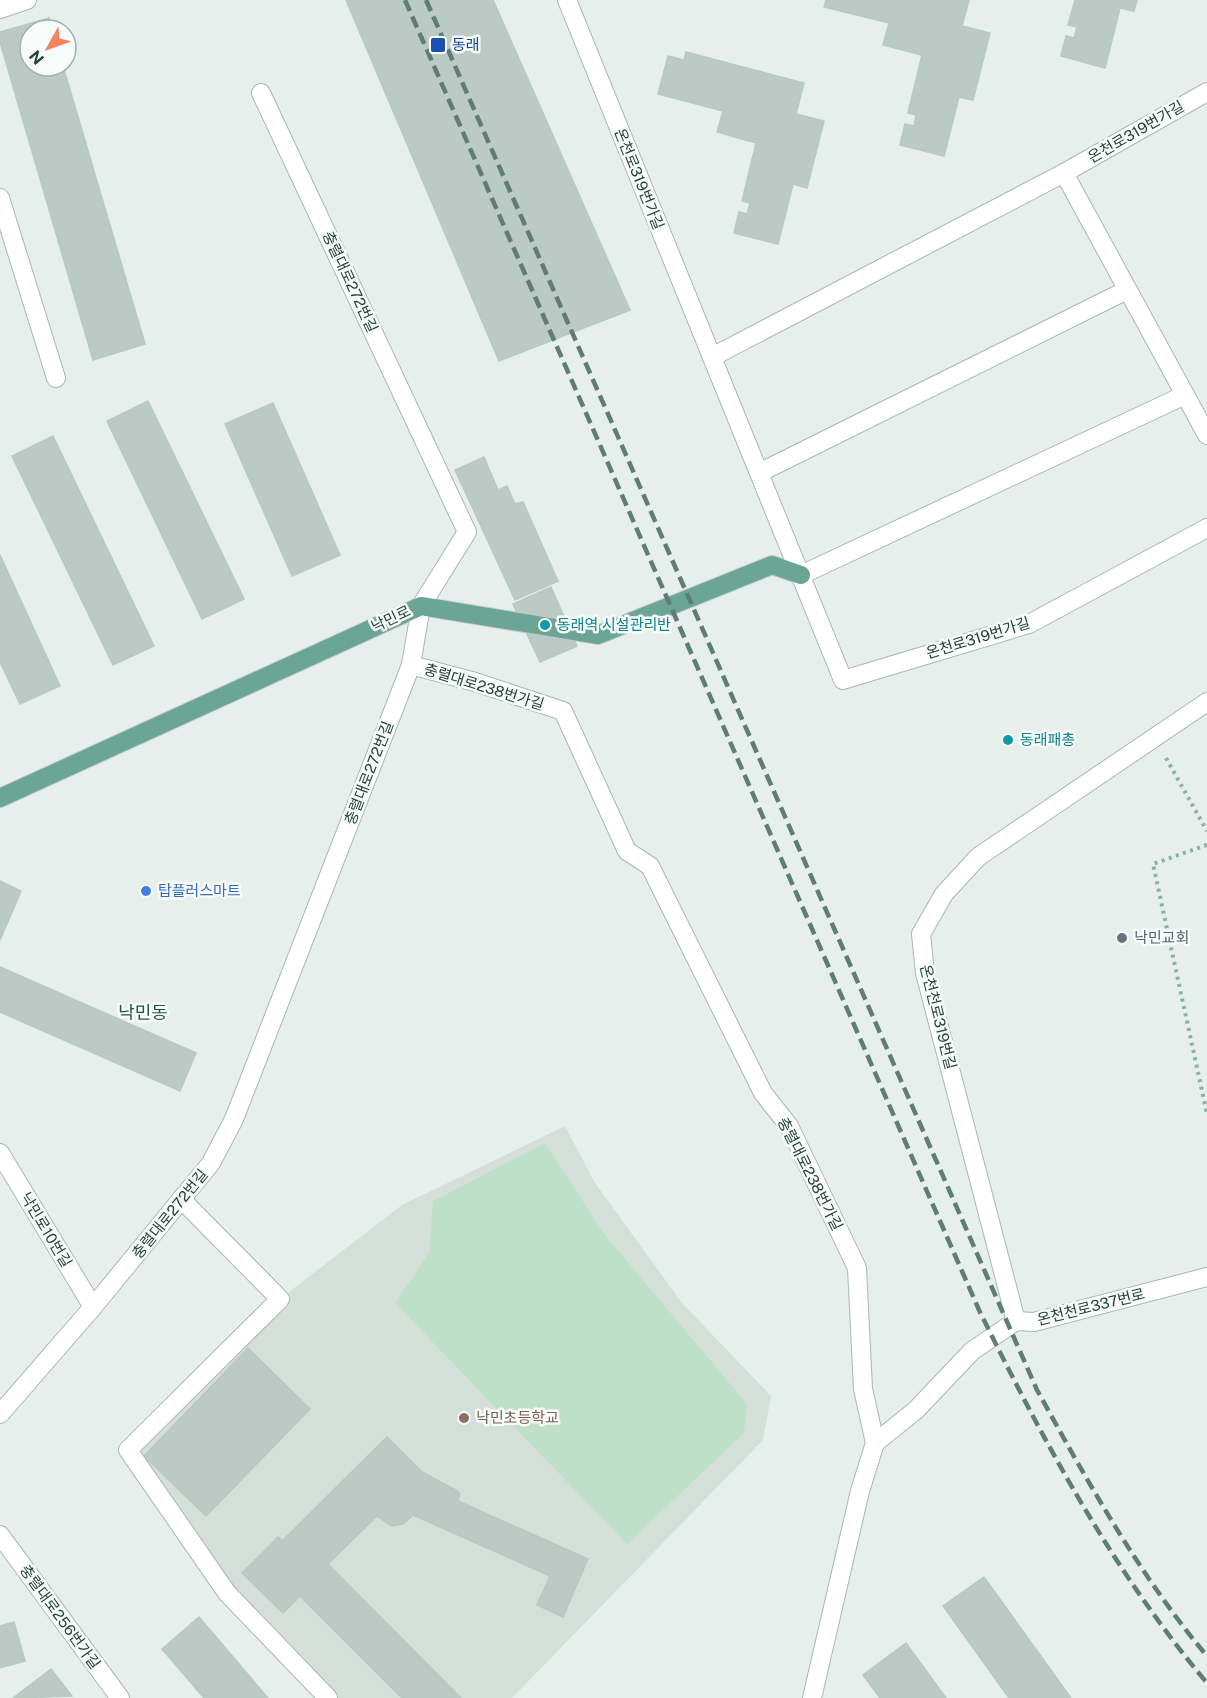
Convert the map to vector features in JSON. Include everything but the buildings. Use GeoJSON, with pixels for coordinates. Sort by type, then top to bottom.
{"type":"FeatureCollection","features":[{"type":"Feature","properties":{"kind":"main road","name":"낙민로"},"geometry":{"type":"LineString","coordinates":[[0,798],[421,606],[598,635],[772,565],[801,575]]}},
{"type":"Feature","properties":{"kind":"street"},"geometry":{"type":"LineString","coordinates":[[0,9],[27,0]]}},
{"type":"Feature","properties":{"kind":"street","name":"온천로319번가길"},"geometry":{"type":"LineString","coordinates":[[567,0],[843,680],[1029,624],[1207,528]]}},
{"type":"Feature","properties":{"kind":"street","name":"온천로319번가길"},"geometry":{"type":"LineString","coordinates":[[712,357],[1064,173],[1207,92]]}},
{"type":"Feature","properties":{"kind":"street","name":"충렬대로272번길"},"geometry":{"type":"LineString","coordinates":[[0,1414],[93,1307],[211,1163],[234,1119],[411,665],[421,606],[468,532],[261,93]]}},
{"type":"Feature","properties":{"kind":"street"},"geometry":{"type":"LineString","coordinates":[[1064,173],[1207,435]]}},
{"type":"Feature","properties":{"kind":"street"},"geometry":{"type":"LineString","coordinates":[[0,198],[56,378]]}},
{"type":"Feature","properties":{"kind":"street"},"geometry":{"type":"LineString","coordinates":[[759,473],[1127,290]]}},
{"type":"Feature","properties":{"kind":"street"},"geometry":{"type":"LineString","coordinates":[[801,575],[1185,395]]}},
{"type":"Feature","properties":{"kind":"street","name":"충렬대로238번가길"},"geometry":{"type":"LineString","coordinates":[[411,665],[475,682],[563,711],[627,851],[650,866],[763,1093],[789,1126],[857,1268],[863,1389],[876,1443]]}},
{"type":"Feature","properties":{"kind":"street","name":"온천천로319번길"},"geometry":{"type":"LineString","coordinates":[[1016,1321],[925,973],[921,934],[944,894],[978,857],[1207,702]]}},
{"type":"Feature","properties":{"kind":"street","name":"낙민로10번길"},"geometry":{"type":"LineString","coordinates":[[0,1153],[93,1307]]}},
{"type":"Feature","properties":{"kind":"street"},"geometry":{"type":"LineString","coordinates":[[181,1199],[280,1299],[128,1450],[226,1593],[328,1698]]}},
{"type":"Feature","properties":{"kind":"street","name":"온천천로337번로"},"geometry":{"type":"LineString","coordinates":[[876,1443],[916,1410],[972,1351],[1016,1321],[1034,1322],[1207,1277]]}},
{"type":"Feature","properties":{"kind":"street"},"geometry":{"type":"LineString","coordinates":[[812,1698],[860,1491],[876,1443]]}},
{"type":"Feature","properties":{"kind":"street","name":"충렬대로256번가길"},"geometry":{"type":"LineString","coordinates":[[0,1535],[120,1698]]}},
{"type":"Feature","properties":{"kind":"path"},"geometry":{"type":"LineString","coordinates":[[1155,738],[1207,831]]}},
{"type":"Feature","properties":{"kind":"path"},"geometry":{"type":"LineString","coordinates":[[1207,845],[1153,864],[1207,1114]]}},
{"type":"Feature","properties":{"kind":"shaded area","name":"낙민초등학교"},"geometry":{"type":"Polygon","coordinates":[[[565,1126],[595,1183],[682,1303],[771,1396],[763,1440],[512,1698],[328,1698],[227,1593],[128,1450],[280,1299],[402,1205],[565,1126]]]}},
{"type":"Feature","properties":{"kind":"green space"},"geometry":{"type":"Polygon","coordinates":[[[545,1143],[605,1235],[747,1404],[744,1433],[627,1544],[395,1303],[429,1253],[433,1201],[545,1143]]]}},
{"type":"Feature","properties":{"kind":"railway"},"geometry":{"type":"LineString","coordinates":[[405,0],[979,1310],[1055,1456],[1110,1550],[1140,1596],[1207,1683]]}},
{"type":"Feature","properties":{"kind":"railway"},"geometry":{"type":"LineString","coordinates":[[426,0],[1037,1390],[1095,1493],[1137,1560],[1182,1625],[1207,1656]]}},
{"type":"Feature","properties":{"kind":"place","name":"동래"},"geometry":{"type":"Point","coordinates":[438,45]}},
{"type":"Feature","properties":{"kind":"place","name":"동래역 시설관리반"},"geometry":{"type":"Point","coordinates":[545,625]}},
{"type":"Feature","properties":{"kind":"place","name":"동래패총"},"geometry":{"type":"Point","coordinates":[1008,740]}},
{"type":"Feature","properties":{"kind":"place","name":"탑플러스마트"},"geometry":{"type":"Point","coordinates":[146,891]}},
{"type":"Feature","properties":{"kind":"place","name":"낙민교회"},"geometry":{"type":"Point","coordinates":[1122,938]}},
{"type":"Feature","properties":{"kind":"place","name":"낙민초등학교"},"geometry":{"type":"Point","coordinates":[464,1418]}},
{"type":"Feature","properties":{"kind":"district","name":"낙민동"},"geometry":{"type":"Point","coordinates":[143,1013]}}]}
